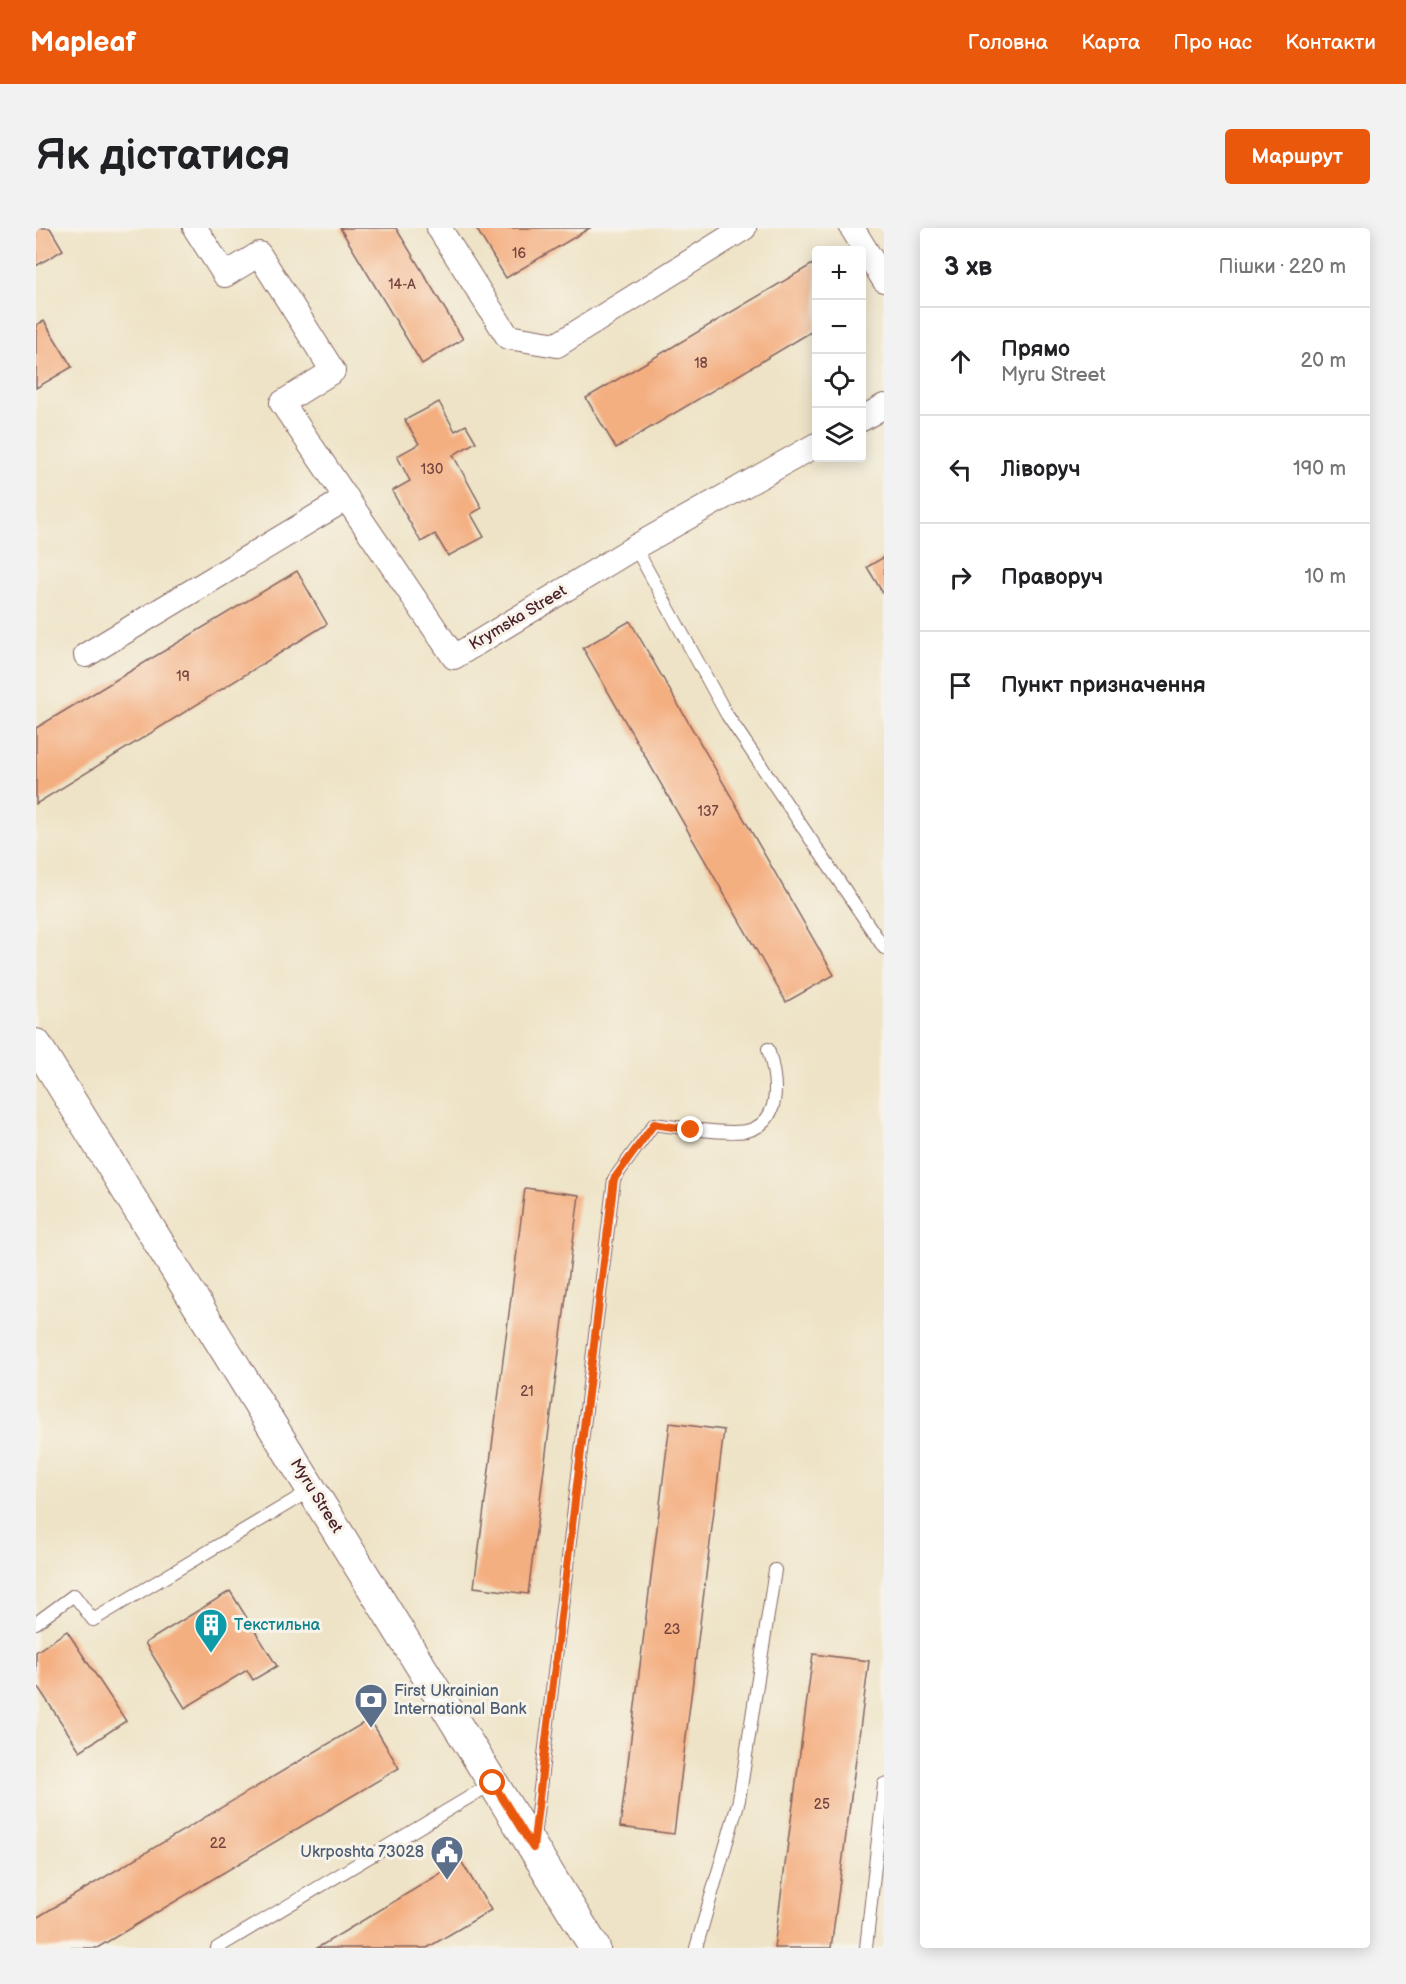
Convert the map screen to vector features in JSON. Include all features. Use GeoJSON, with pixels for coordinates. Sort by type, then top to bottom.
{"type":"FeatureCollection","features":[{"type":"Feature","properties":{"kind":"street","name":"Krymska Street"},"geometry":{"type":"LineString","coordinates":[[195,228],[225,275],[259,254],[333,371],[282,403],[454,657],[635,547],[812,447]]}},
{"type":"Feature","properties":{"kind":"street"},"geometry":{"type":"LineString","coordinates":[[439,228],[508,337],[557,345],[744,228]]}},
{"type":"Feature","properties":{"kind":"street"},"geometry":{"type":"LineString","coordinates":[[852,228],[884,280]]}},
{"type":"Feature","properties":{"kind":"street"},"geometry":{"type":"LineString","coordinates":[[866,416],[884,406]]}},
{"type":"Feature","properties":{"kind":"street"},"geometry":{"type":"LineString","coordinates":[[86,655],[347,498]]}},
{"type":"Feature","properties":{"kind":"street","name":"Myru Street"},"geometry":{"type":"LineString","coordinates":[[36,1044],[533,1848],[589,1944]]}},
{"type":"Feature","properties":{"kind":"lane"},"geometry":{"type":"LineString","coordinates":[[635,547],[727,715],[884,948]]}},
{"type":"Feature","properties":{"kind":"lane"},"geometry":{"type":"LineString","coordinates":[[533,1848],[614,1179],[654,1124],[691,1130],[750,1130],[768,1118],[774,1102],[776,1085],[775,1069],[768,1049]]}},
{"type":"Feature","properties":{"kind":"lane"},"geometry":{"type":"LineString","coordinates":[[36,1623],[74,1595],[93,1620],[312,1490]]}},
{"type":"Feature","properties":{"kind":"lane"},"geometry":{"type":"LineString","coordinates":[[696,1948],[739,1800],[775,1569]]}},
{"type":"Feature","properties":{"kind":"lane"},"geometry":{"type":"LineString","coordinates":[[217,1948],[493,1783]]}},
{"type":"Feature","properties":{"kind":"lane"},"geometry":{"type":"LineString","coordinates":[[866,1948],[884,1784]]}},
{"type":"Feature","properties":{"kind":"building"},"geometry":{"type":"Polygon","coordinates":[[[36,228],[50,228],[63,250],[36,266],[36,228]]]}},
{"type":"Feature","properties":{"kind":"building"},"geometry":{"type":"Polygon","coordinates":[[[340,228],[396,228],[463,339],[422,364],[340,228]]]}},
{"type":"Feature","properties":{"kind":"building"},"geometry":{"type":"Polygon","coordinates":[[[476,228],[590,228],[506,278],[476,228]]]}},
{"type":"Feature","properties":{"kind":"building"},"geometry":{"type":"Polygon","coordinates":[[[812,264],[812,331],[616,448],[586,398],[812,264]]]}},
{"type":"Feature","properties":{"kind":"building"},"geometry":{"type":"Polygon","coordinates":[[[44,321],[72,367],[36,388],[36,325],[44,321]]]}},
{"type":"Feature","properties":{"kind":"building"},"geometry":{"type":"Polygon","coordinates":[[[439,402],[455,431],[466,425],[476,442],[453,455],[482,508],[471,514],[484,537],[448,556],[435,534],[421,542],[392,491],[410,481],[397,456],[419,444],[405,420],[439,402]]]}},
{"type":"Feature","properties":{"kind":"building"},"geometry":{"type":"Polygon","coordinates":[[[884,557],[884,595],[867,567],[884,557]]]}},
{"type":"Feature","properties":{"kind":"building"},"geometry":{"type":"Polygon","coordinates":[[[297,571],[327,624],[36,804],[36,728],[297,571]]]}},
{"type":"Feature","properties":{"kind":"building"},"geometry":{"type":"Polygon","coordinates":[[[630,621],[834,975],[786,1002],[583,648],[630,621]]]}},
{"type":"Feature","properties":{"kind":"building"},"geometry":{"type":"Polygon","coordinates":[[[525,1188],[579,1195],[528,1594],[474,1587],[525,1188]]]}},
{"type":"Feature","properties":{"kind":"building"},"geometry":{"type":"Polygon","coordinates":[[[670,1423],[724,1430],[674,1834],[620,1827],[670,1423]]]}},
{"type":"Feature","properties":{"kind":"building","name":"Текстильна"},"geometry":{"type":"Polygon","coordinates":[[[230,1591],[277,1666],[253,1680],[247,1670],[185,1708],[145,1643],[230,1591]]]}},
{"type":"Feature","properties":{"kind":"building"},"geometry":{"type":"Polygon","coordinates":[[[67,1631],[126,1721],[80,1751],[36,1684],[36,1652],[67,1631]]]}},
{"type":"Feature","properties":{"kind":"building"},"geometry":{"type":"Polygon","coordinates":[[[813,1654],[869,1661],[831,1948],[774,1948],[813,1654]]]}},
{"type":"Feature","properties":{"kind":"building"},"geometry":{"type":"Polygon","coordinates":[[[370,1719],[399,1768],[97,1948],[36,1948],[36,1918],[370,1719]]]}},
{"type":"Feature","properties":{"kind":"building"},"geometry":{"type":"Polygon","coordinates":[[[461,1861],[491,1910],[427,1948],[317,1948],[461,1861]]]}},
{"type":"Feature","properties":{"kind":"place","name":"Текстильна"},"geometry":{"type":"Point","coordinates":[211,1654]}},
{"type":"Feature","properties":{"kind":"place","name":"First Ukrainian International Bank"},"geometry":{"type":"Point","coordinates":[371,1729]}},
{"type":"Feature","properties":{"kind":"place","name":"Ukrposhta 73028"},"geometry":{"type":"Point","coordinates":[447,1881]}},
{"type":"Feature","properties":{"kind":"route"},"geometry":{"type":"LineString","coordinates":[[493,1783],[533,1848],[614,1179],[654,1124],[691,1130]]}}]}
